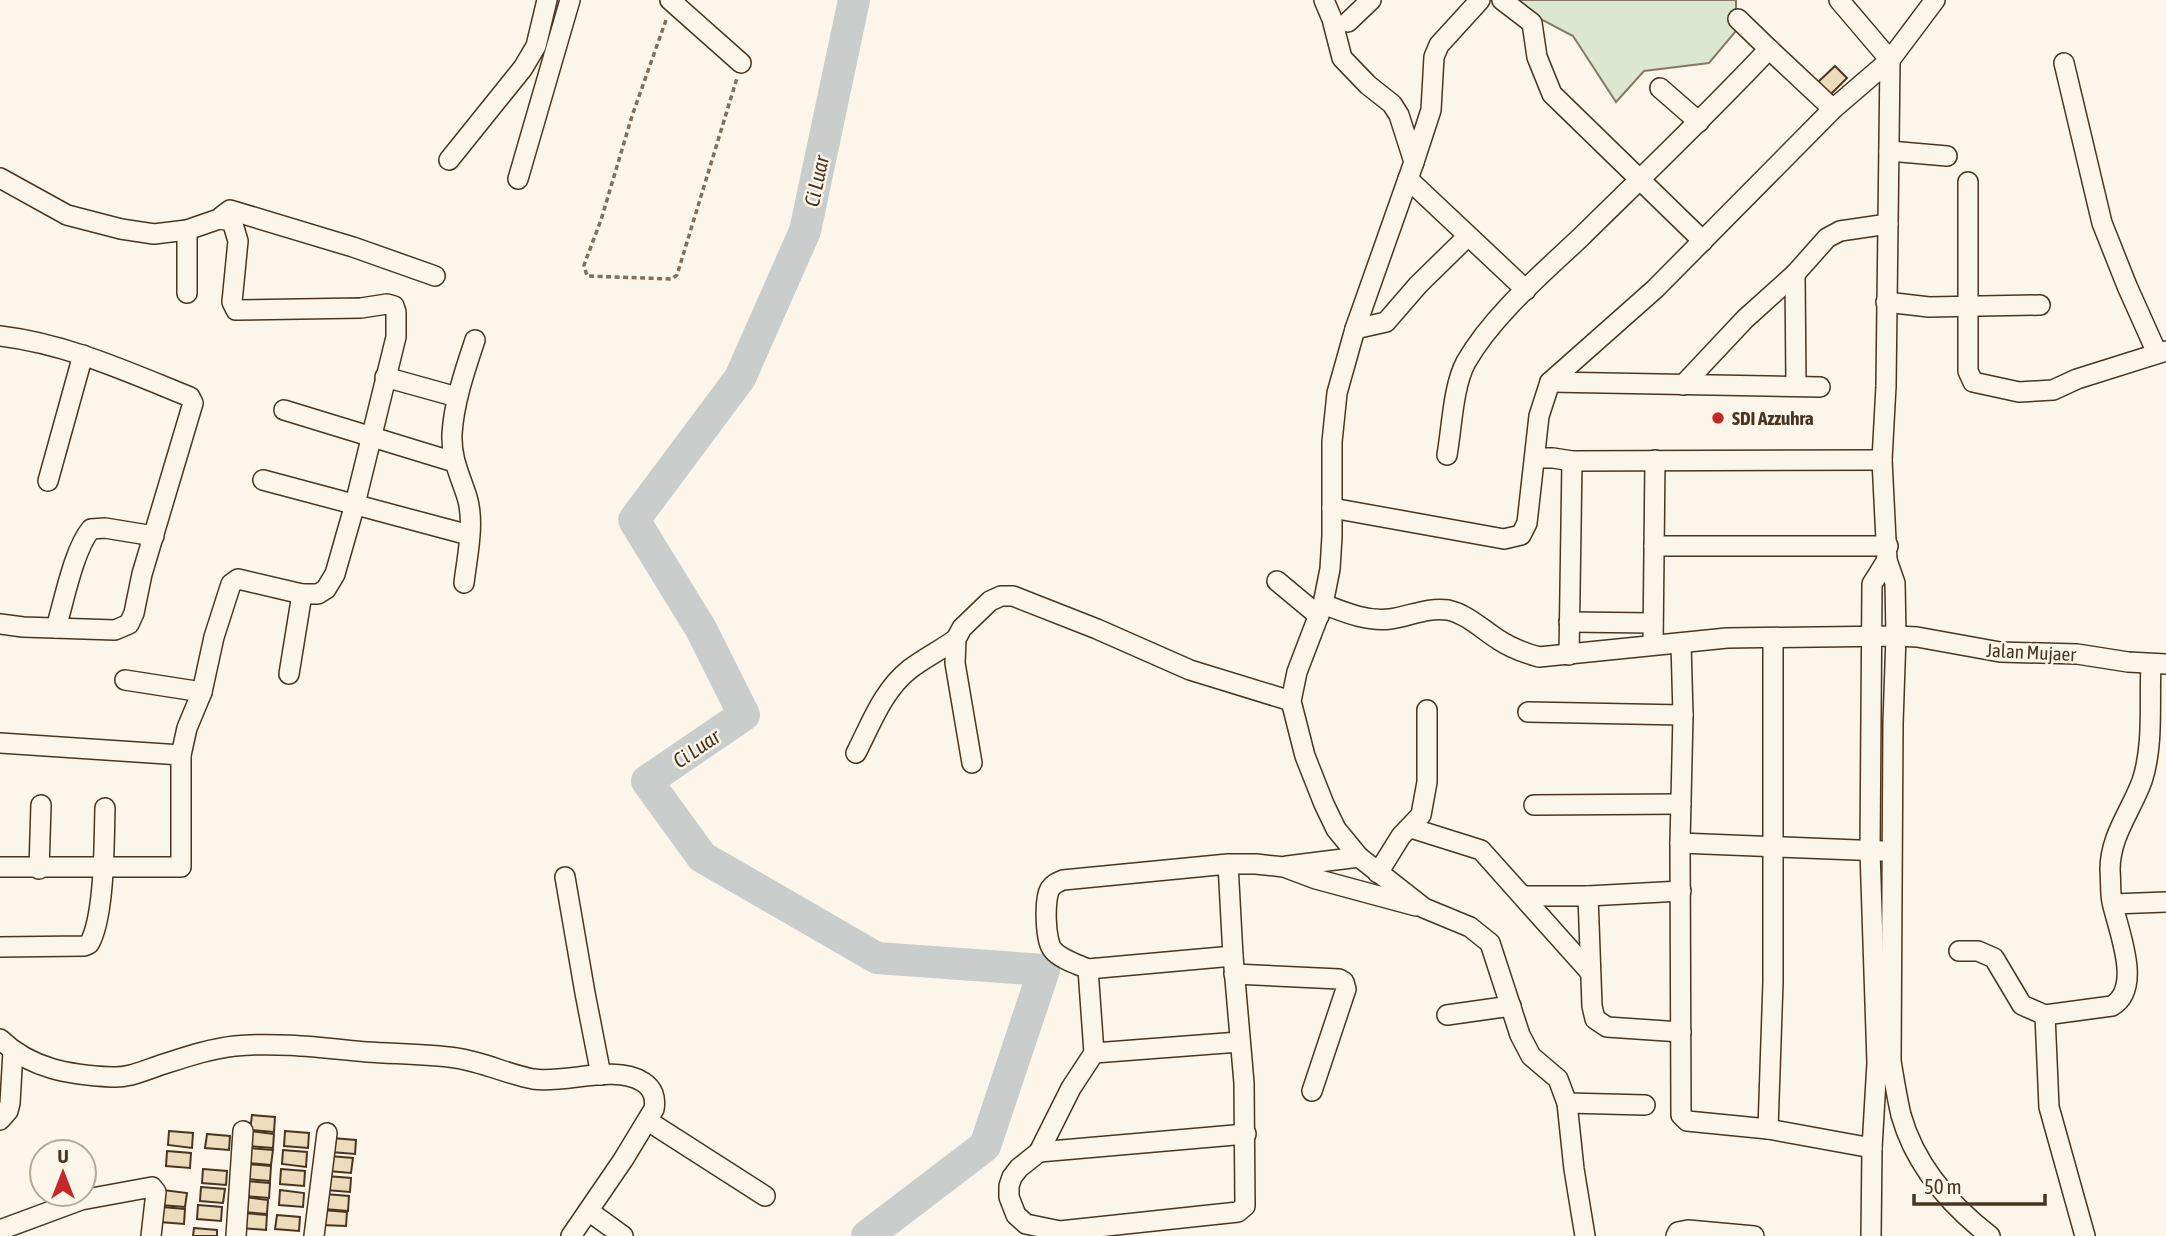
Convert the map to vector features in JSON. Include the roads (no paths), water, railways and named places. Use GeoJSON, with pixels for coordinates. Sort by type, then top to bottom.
{"type":"FeatureCollection","features":[{"type":"Feature","properties":{"kind":"street"},"geometry":{"type":"LineString","coordinates":[[449,160],[523,68],[536,46],[547,0]]}},
{"type":"Feature","properties":{"kind":"street"},"geometry":{"type":"LineString","coordinates":[[518,179],[570,0]]}},
{"type":"Feature","properties":{"kind":"street"},"geometry":{"type":"LineString","coordinates":[[1324,0],[1342,58],[1368,85],[1392,104],[1399,115],[1411,170],[1468,236],[1526,290]]}},
{"type":"Feature","properties":{"kind":"street"},"geometry":{"type":"LineString","coordinates":[[1348,22],[1371,0]]}},
{"type":"Feature","properties":{"kind":"street"},"geometry":{"type":"LineString","coordinates":[[1424,908],[1359,857],[1336,829],[1305,756],[1291,701],[1297,672],[1321,610],[1330,569],[1333,414],[1355,329],[1431,110],[1434,57],[1438,45],[1480,0]]}},
{"type":"Feature","properties":{"kind":"street"},"geometry":{"type":"LineString","coordinates":[[1502,0],[1532,23],[1537,57],[1552,94],[1703,240]]}},
{"type":"Feature","properties":{"kind":"street"},"geometry":{"type":"LineString","coordinates":[[1839,0],[1890,60],[1882,460],[1887,553],[1895,583],[1896,636],[1884,1062],[1872,1148],[1871,1236]]}},
{"type":"Feature","properties":{"kind":"street"},"geometry":{"type":"LineString","coordinates":[[1332,508],[1504,539],[1521,535],[1527,523],[1538,416],[1550,382],[1638,305],[1833,109],[1890,60],[1935,0]]}},
{"type":"Feature","properties":{"kind":"street"},"geometry":{"type":"LineString","coordinates":[[671,1],[741,63]]}},
{"type":"Feature","properties":{"kind":"street"},"geometry":{"type":"LineString","coordinates":[[1738,19],[1833,109]]}},
{"type":"Feature","properties":{"kind":"street"},"geometry":{"type":"LineString","coordinates":[[1447,455],[1458,383],[1465,364],[1482,338],[1526,290],[1769,50]]}},
{"type":"Feature","properties":{"kind":"street"},"geometry":{"type":"LineString","coordinates":[[1968,181],[1968,371],[1973,382],[2019,392],[2053,390],[2077,379],[2162,352],[2127,286],[2102,223],[2064,64]]}},
{"type":"Feature","properties":{"kind":"street"},"geometry":{"type":"LineString","coordinates":[[1660,88],[1699,122]]}},
{"type":"Feature","properties":{"kind":"street"},"geometry":{"type":"LineString","coordinates":[[1889,151],[1947,156]]}},
{"type":"Feature","properties":{"kind":"street"},"geometry":{"type":"LineString","coordinates":[[0,178],[67,215],[121,229],[154,234],[187,230],[219,219],[232,221],[238,241],[232,302],[236,310],[361,308],[387,304],[394,306],[396,312],[396,337],[372,437],[335,574],[326,589],[318,594],[302,594],[249,580],[238,579],[231,584],[214,638],[202,692],[187,728],[181,755],[181,867],[0,867]]}},
{"type":"Feature","properties":{"kind":"street"},"geometry":{"type":"LineString","coordinates":[[219,219],[224,212],[230,210],[353,247],[435,276]]}},
{"type":"Feature","properties":{"kind":"street"},"geometry":{"type":"LineString","coordinates":[[1682,385],[1827,239],[1840,232],[1888,224]]}},
{"type":"Feature","properties":{"kind":"street"},"geometry":{"type":"LineString","coordinates":[[187,230],[187,293]]}},
{"type":"Feature","properties":{"kind":"street"},"geometry":{"type":"LineString","coordinates":[[1355,329],[1386,322],[1418,285],[1468,236]]}},
{"type":"Feature","properties":{"kind":"street"},"geometry":{"type":"LineString","coordinates":[[1795,274],[1796,386]]}},
{"type":"Feature","properties":{"kind":"street"},"geometry":{"type":"LineString","coordinates":[[1886,302],[1929,307],[2040,305]]}},
{"type":"Feature","properties":{"kind":"street"},"geometry":{"type":"LineString","coordinates":[[0,336],[51,345],[83,355],[190,397],[193,403],[129,624],[115,630],[0,624]]}},
{"type":"Feature","properties":{"kind":"street"},"geometry":{"type":"LineString","coordinates":[[464,583],[469,535],[467,498],[454,462],[452,436],[457,397],[475,340]]}},
{"type":"Feature","properties":{"kind":"street"},"geometry":{"type":"LineString","coordinates":[[48,481],[52,458],[83,355]]}},
{"type":"Feature","properties":{"kind":"street"},"geometry":{"type":"LineString","coordinates":[[385,377],[457,397]]}},
{"type":"Feature","properties":{"kind":"street"},"geometry":{"type":"LineString","coordinates":[[1550,382],[1821,387]]}},
{"type":"Feature","properties":{"kind":"street"},"geometry":{"type":"LineString","coordinates":[[284,410],[454,462]]}},
{"type":"Feature","properties":{"kind":"street"},"geometry":{"type":"LineString","coordinates":[[1535,458],[1572,461],[1882,460]]}},
{"type":"Feature","properties":{"kind":"street"},"geometry":{"type":"LineString","coordinates":[[1653,645],[1655,460]]}},
{"type":"Feature","properties":{"kind":"street"},"geometry":{"type":"LineString","coordinates":[[1569,655],[1572,461]]}},
{"type":"Feature","properties":{"kind":"street"},"geometry":{"type":"LineString","coordinates":[[263,480],[469,535]]}},
{"type":"Feature","properties":{"kind":"street"},"geometry":{"type":"LineString","coordinates":[[56,628],[77,556],[90,529],[105,528],[154,536]]}},
{"type":"Feature","properties":{"kind":"street"},"geometry":{"type":"LineString","coordinates":[[1654,546],[1887,553]]}},
{"type":"Feature","properties":{"kind":"street"},"geometry":{"type":"LineString","coordinates":[[1887,553],[1872,584],[1870,851],[1884,1062],[1917,1154],[1955,1206],[1990,1236]]}},
{"type":"Feature","properties":{"kind":"street"},"geometry":{"type":"LineString","coordinates":[[1277,581],[1321,610]]}},
{"type":"Feature","properties":{"kind":"street"},"geometry":{"type":"LineString","coordinates":[[289,674],[302,594]]}},
{"type":"Feature","properties":{"kind":"street"},"geometry":{"type":"LineString","coordinates":[[856,754],[890,690],[910,669],[956,639],[962,628],[990,601],[1001,596],[1013,596],[1190,670],[1291,701]]}},
{"type":"Feature","properties":{"kind":"street","name":"Jalan Mujaer"},"geometry":{"type":"LineString","coordinates":[[1321,610],[1376,620],[1392,619],[1415,612],[1449,610],[1464,616],[1500,641],[1538,657],[1727,638],[1872,635],[1928,639],[2000,652],[2161,660]]}},
{"type":"Feature","properties":{"kind":"street"},"geometry":{"type":"LineString","coordinates":[[1569,622],[1653,623]]}},
{"type":"Feature","properties":{"kind":"street"},"geometry":{"type":"LineString","coordinates":[[1768,1129],[1780,635]]}},
{"type":"Feature","properties":{"kind":"street"},"geometry":{"type":"LineString","coordinates":[[956,639],[955,663],[972,763]]}},
{"type":"Feature","properties":{"kind":"street"},"geometry":{"type":"LineString","coordinates":[[1681,643],[1681,1113],[1684,1119],[1768,1129],[1872,1148]]}},
{"type":"Feature","properties":{"kind":"street"},"geometry":{"type":"LineString","coordinates":[[1959,951],[1978,951],[1994,958],[2022,1005],[2045,1015],[2112,1006],[2120,1001],[2127,981],[2123,946],[2113,905],[2111,856],[2118,829],[2141,782],[2161,660]]}},
{"type":"Feature","properties":{"kind":"street"},"geometry":{"type":"LineString","coordinates":[[125,680],[202,692]]}},
{"type":"Feature","properties":{"kind":"street"},"geometry":{"type":"LineString","coordinates":[[1378,873],[1401,836],[1419,820],[1427,782],[1427,710]]}},
{"type":"Feature","properties":{"kind":"street"},"geometry":{"type":"LineString","coordinates":[[1528,712],[1683,715]]}},
{"type":"Feature","properties":{"kind":"street"},"geometry":{"type":"LineString","coordinates":[[0,743],[181,755]]}},
{"type":"Feature","properties":{"kind":"street"},"geometry":{"type":"LineString","coordinates":[[1534,805],[1681,804]]}},
{"type":"Feature","properties":{"kind":"street"},"geometry":{"type":"LineString","coordinates":[[39,869],[41,805]]}},
{"type":"Feature","properties":{"kind":"street"},"geometry":{"type":"LineString","coordinates":[[0,947],[89,944],[97,917],[104,867],[105,807]]}},
{"type":"Feature","properties":{"kind":"street"},"geometry":{"type":"LineString","coordinates":[[1410,828],[1481,850],[1525,896],[1590,972]]}},
{"type":"Feature","properties":{"kind":"street"},"geometry":{"type":"LineString","coordinates":[[1681,843],[1892,851]]}},
{"type":"Feature","properties":{"kind":"street"},"geometry":{"type":"LineString","coordinates":[[1312,1091],[1346,989],[1344,982],[1339,979],[1233,965],[1088,969],[1056,954],[1049,944],[1046,899],[1055,883],[1063,880],[1228,864],[1284,867],[1359,857]]}},
{"type":"Feature","properties":{"kind":"street"},"geometry":{"type":"LineString","coordinates":[[1088,969],[1094,1053],[1071,1088],[1039,1152],[1012,1177],[1009,1186],[1011,1207],[1026,1224],[1060,1231],[1238,1212],[1245,1206],[1246,1201],[1246,1133],[1228,864]]}},
{"type":"Feature","properties":{"kind":"street"},"geometry":{"type":"LineString","coordinates":[[1284,867],[1316,879],[1424,908],[1470,927],[1490,943],[1520,1035],[1531,1056],[1558,1079],[1567,1103],[1585,1236]]}},
{"type":"Feature","properties":{"kind":"street"},"geometry":{"type":"LineString","coordinates":[[565,877],[601,1075]]}},
{"type":"Feature","properties":{"kind":"street"},"geometry":{"type":"LineString","coordinates":[[1525,896],[1681,891]]}},
{"type":"Feature","properties":{"kind":"street"},"geometry":{"type":"LineString","coordinates":[[1588,896],[1592,1012],[1601,1024],[1607,1027],[1681,1032]]}},
{"type":"Feature","properties":{"kind":"street"},"geometry":{"type":"LineString","coordinates":[[2113,905],[2166,902]]}},
{"type":"Feature","properties":{"kind":"street"},"geometry":{"type":"LineString","coordinates":[[1447,1016],[1511,1006]]}},
{"type":"Feature","properties":{"kind":"street"},"geometry":{"type":"LineString","coordinates":[[2045,1015],[2049,1107],[2085,1236]]}},
{"type":"Feature","properties":{"kind":"street"},"geometry":{"type":"LineString","coordinates":[[1094,1053],[1239,1042]]}},
{"type":"Feature","properties":{"kind":"street"},"geometry":{"type":"LineString","coordinates":[[6,1045],[45,1068],[116,1077],[135,1074],[198,1053],[232,1046],[267,1044],[454,1058],[489,1065],[533,1079],[601,1075],[630,1077],[643,1082],[652,1092],[655,1101],[648,1121],[590,1212],[571,1236]]}},
{"type":"Feature","properties":{"kind":"street"},"geometry":{"type":"LineString","coordinates":[[0,1120],[8,1111],[10,1103],[6,1045]]}},
{"type":"Feature","properties":{"kind":"street"},"geometry":{"type":"LineString","coordinates":[[1567,1103],[1645,1105]]}},
{"type":"Feature","properties":{"kind":"street"},"geometry":{"type":"LineString","coordinates":[[648,1121],[765,1196]]}},
{"type":"Feature","properties":{"kind":"street"},"geometry":{"type":"LineString","coordinates":[[236,1236],[243,1131]]}},
{"type":"Feature","properties":{"kind":"street"},"geometry":{"type":"LineString","coordinates":[[314,1236],[327,1133]]}},
{"type":"Feature","properties":{"kind":"street"},"geometry":{"type":"LineString","coordinates":[[1039,1152],[1246,1133]]}},
{"type":"Feature","properties":{"kind":"street"},"geometry":{"type":"LineString","coordinates":[[0,1230],[82,1200],[152,1187],[156,1192],[151,1236]]}},
{"type":"Feature","properties":{"kind":"street"},"geometry":{"type":"LineString","coordinates":[[590,1212],[623,1236]]}},
{"type":"Feature","properties":{"kind":"street"},"geometry":{"type":"LineString","coordinates":[[1676,1236],[1678,1232],[1688,1230],[1754,1236]]}},
{"type":"Feature","properties":{"kind":"waterway","name":"Ci Luar"},"geometry":{"type":"LineString","coordinates":[[854,0],[805,231],[740,378],[634,520],[701,629],[744,715],[647,781],[702,857],[877,958],[1044,970],[985,1146],[867,1236]]}},
{"type":"Feature","properties":{"kind":"place","name":"SDI Azzuhra"},"geometry":{"type":"Point","coordinates":[1718,418]}}]}
